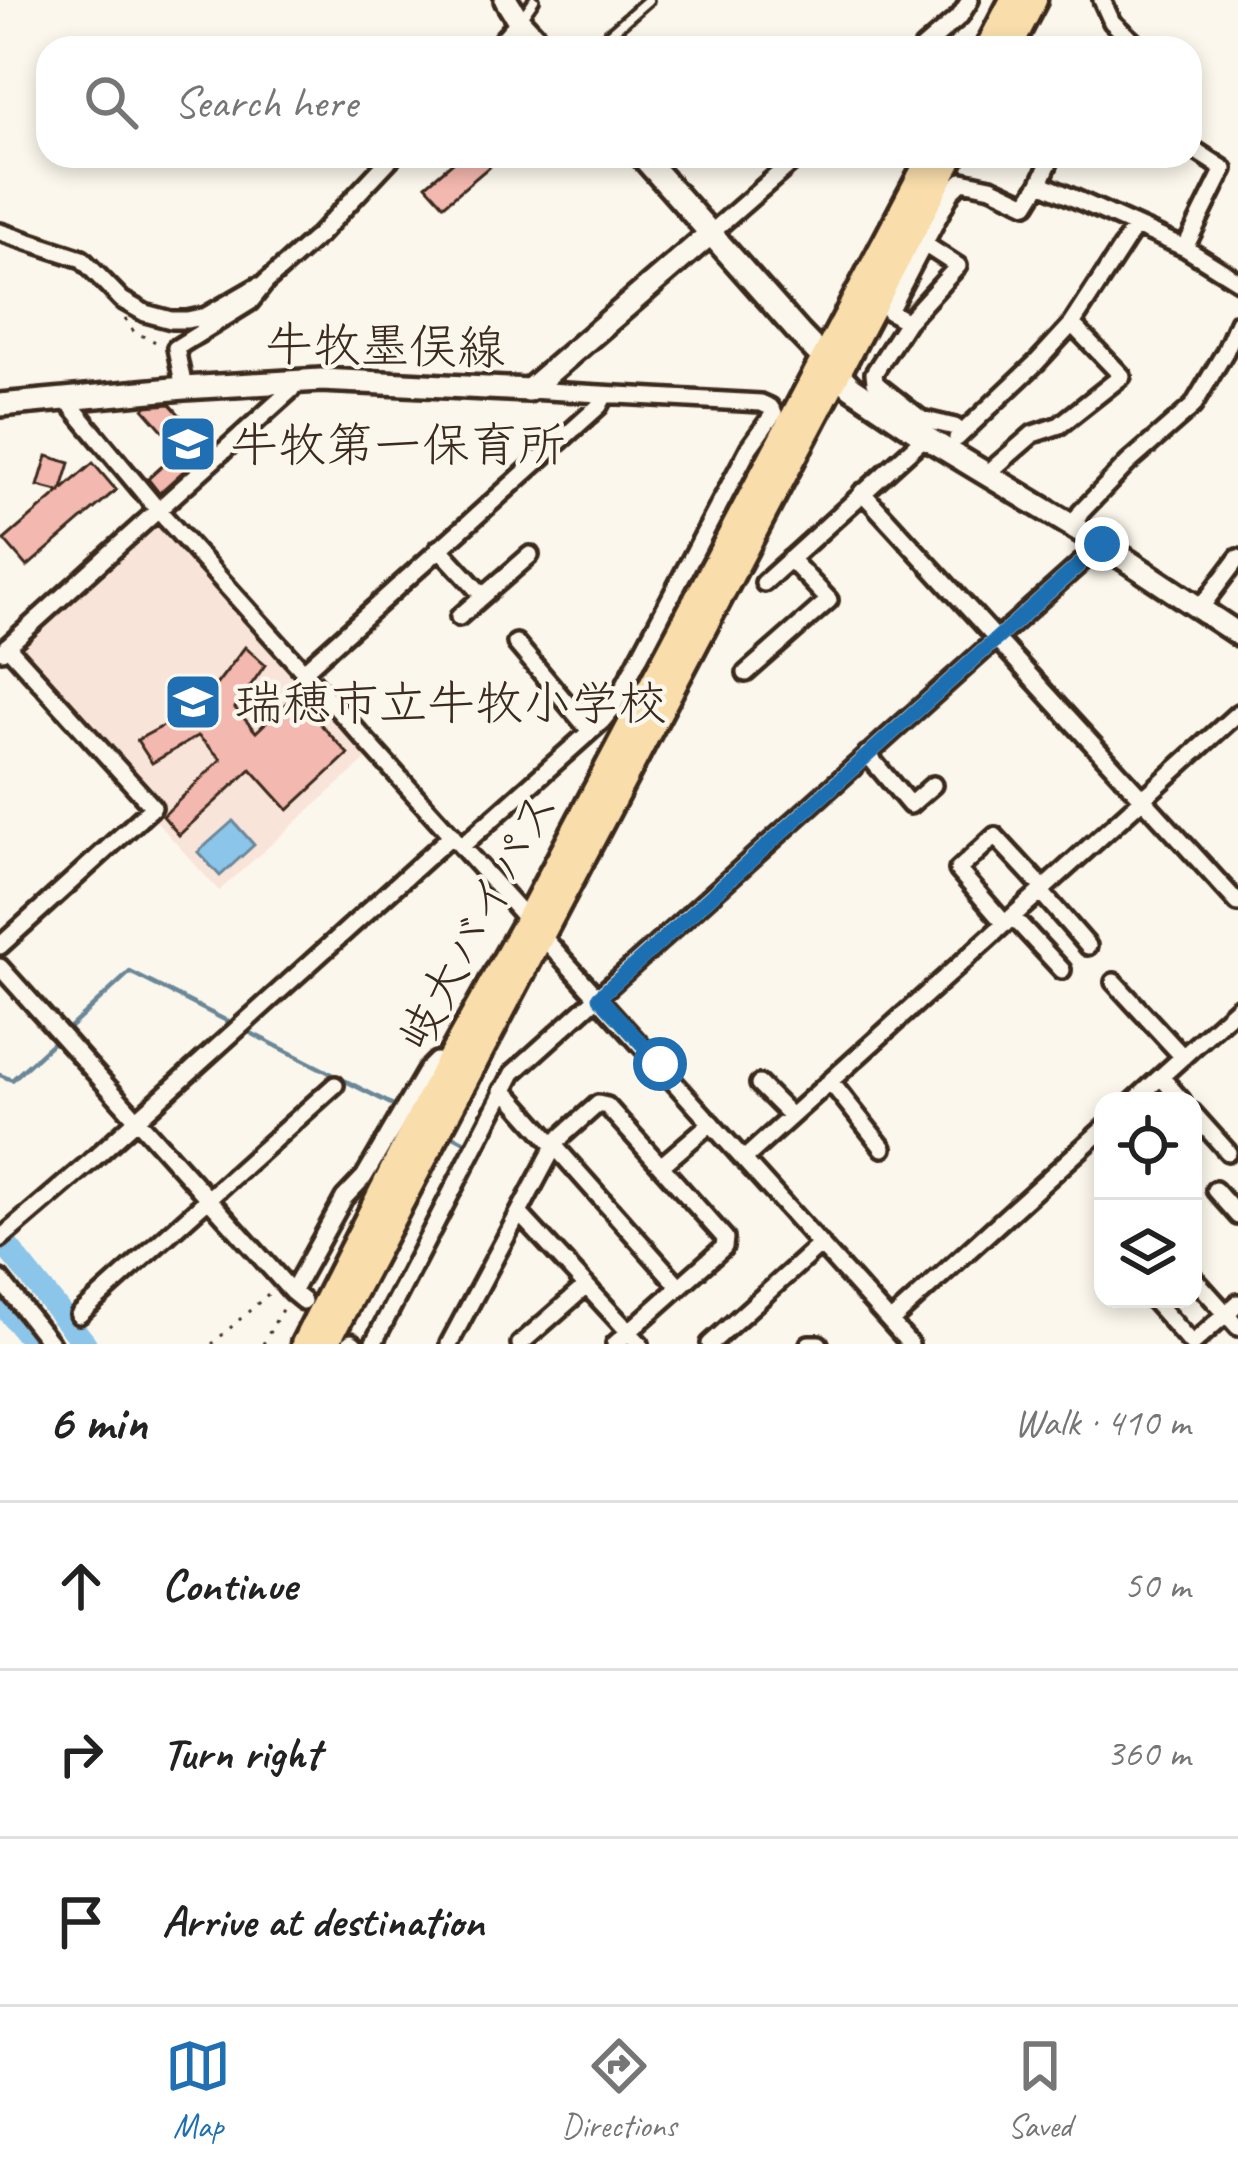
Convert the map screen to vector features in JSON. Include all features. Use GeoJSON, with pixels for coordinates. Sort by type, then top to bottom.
{"type":"FeatureCollection","features":[{"type":"Feature","properties":{"kind":"highway"},"geometry":{"type":"LineString","coordinates":[[994,36],[1013,0]]}},
{"type":"Feature","properties":{"kind":"highway"},"geometry":{"type":"LineString","coordinates":[[1015,36],[1034,0]]}},
{"type":"Feature","properties":{"kind":"highway","name":"岐大バイパス"},"geometry":{"type":"LineString","coordinates":[[344,1343],[535,927],[830,365],[925,168]]}},
{"type":"Feature","properties":{"kind":"highway","name":"岐大バイパス"},"geometry":{"type":"LineString","coordinates":[[830,365],[945,168]]}},
{"type":"Feature","properties":{"kind":"highway","name":"岐大バイパス"},"geometry":{"type":"LineString","coordinates":[[304,1344],[448,1062],[535,927]]}},
{"type":"Feature","properties":{"kind":"main road"},"geometry":{"type":"LineString","coordinates":[[506,0],[533,36]]}},
{"type":"Feature","properties":{"kind":"main road"},"geometry":{"type":"LineString","coordinates":[[653,168],[851,387],[925,437],[954,441],[988,473],[1238,634]]}},
{"type":"Feature","properties":{"kind":"main road","name":"牛牧墨俣線"},"geometry":{"type":"LineString","coordinates":[[0,404],[322,380],[529,390],[711,233]]}},
{"type":"Feature","properties":{"kind":"street"},"geometry":{"type":"LineString","coordinates":[[939,36],[970,0]]}},
{"type":"Feature","properties":{"kind":"street"},"geometry":{"type":"LineString","coordinates":[[1102,0],[1112,22],[1127,36]]}},
{"type":"Feature","properties":{"kind":"street"},"geometry":{"type":"LineString","coordinates":[[506,36],[519,21]]}},
{"type":"Feature","properties":{"kind":"street"},"geometry":{"type":"LineString","coordinates":[[1185,248],[1224,169],[1202,155]]}},
{"type":"Feature","properties":{"kind":"street"},"geometry":{"type":"LineString","coordinates":[[0,232],[82,260],[122,299],[146,313],[188,320],[206,316],[266,282],[320,236],[382,168]]}},
{"type":"Feature","properties":{"kind":"street"},"geometry":{"type":"LineString","coordinates":[[711,233],[785,168]]}},
{"type":"Feature","properties":{"kind":"street"},"geometry":{"type":"LineString","coordinates":[[907,322],[890,311],[952,191],[962,181],[991,187],[1027,204],[1047,168]]}},
{"type":"Feature","properties":{"kind":"street"},"geometry":{"type":"LineString","coordinates":[[1040,183],[1185,248],[1238,281]]}},
{"type":"Feature","properties":{"kind":"street"},"geometry":{"type":"LineString","coordinates":[[954,441],[1072,325],[1135,227]]}},
{"type":"Feature","properties":{"kind":"street"},"geometry":{"type":"LineString","coordinates":[[924,244],[958,266],[907,322],[882,358],[874,382],[921,419],[955,427],[954,441]]}},
{"type":"Feature","properties":{"kind":"street"},"geometry":{"type":"LineString","coordinates":[[184,388],[176,348],[250,302],[266,282]]}},
{"type":"Feature","properties":{"kind":"street"},"geometry":{"type":"LineString","coordinates":[[1073,526],[1128,463],[1193,406],[1238,322]]}},
{"type":"Feature","properties":{"kind":"street"},"geometry":{"type":"LineString","coordinates":[[988,473],[1033,434],[1060,425],[1123,376],[1072,325]]}},
{"type":"Feature","properties":{"kind":"street"},"geometry":{"type":"LineString","coordinates":[[0,946],[153,808],[3,649],[291,390],[294,382]]}},
{"type":"Feature","properties":{"kind":"street"},"geometry":{"type":"LineString","coordinates":[[0,1239],[238,1028],[612,709],[749,448],[774,413],[761,403],[529,390]]}},
{"type":"Feature","properties":{"kind":"street"},"geometry":{"type":"LineString","coordinates":[[304,670],[599,406],[605,395]]}},
{"type":"Feature","properties":{"kind":"street"},"geometry":{"type":"LineString","coordinates":[[70,399],[158,510],[910,1344]]}},
{"type":"Feature","properties":{"kind":"street"},"geometry":{"type":"LineString","coordinates":[[764,583],[925,437]]}},
{"type":"Feature","properties":{"kind":"street"},"geometry":{"type":"LineString","coordinates":[[862,492],[1238,903]]}},
{"type":"Feature","properties":{"kind":"street"},"geometry":{"type":"LineString","coordinates":[[373,1344],[513,1073],[1102,544]]}},
{"type":"Feature","properties":{"kind":"street"},"geometry":{"type":"LineString","coordinates":[[439,548],[482,596]]}},
{"type":"Feature","properties":{"kind":"street"},"geometry":{"type":"LineString","coordinates":[[459,617],[530,555]]}},
{"type":"Feature","properties":{"kind":"street"},"geometry":{"type":"LineString","coordinates":[[1201,608],[1238,558]]}},
{"type":"Feature","properties":{"kind":"street"},"geometry":{"type":"LineString","coordinates":[[746,673],[830,601],[790,559]]}},
{"type":"Feature","properties":{"kind":"street"},"geometry":{"type":"LineString","coordinates":[[521,644],[590,731]]}},
{"type":"Feature","properties":{"kind":"street"},"geometry":{"type":"LineString","coordinates":[[744,1159],[1238,713]]}},
{"type":"Feature","properties":{"kind":"street"},"geometry":{"type":"LineString","coordinates":[[867,754],[910,805],[933,785]]}},
{"type":"Feature","properties":{"kind":"street"},"geometry":{"type":"LineString","coordinates":[[1062,970],[958,870],[995,836],[1088,946]]}},
{"type":"Feature","properties":{"kind":"street"},"geometry":{"type":"LineString","coordinates":[[0,968],[292,1291],[344,1198],[364,1177],[426,1070],[436,1061],[448,1062]]}},
{"type":"Feature","properties":{"kind":"street"},"geometry":{"type":"LineString","coordinates":[[1114,982],[1183,1057]]}},
{"type":"Feature","properties":{"kind":"street"},"geometry":{"type":"LineString","coordinates":[[1144,1092],[1238,1007]]}},
{"type":"Feature","properties":{"kind":"street"},"geometry":{"type":"LineString","coordinates":[[1161,1077],[1174,1092]]}},
{"type":"Feature","properties":{"kind":"street"},"geometry":{"type":"LineString","coordinates":[[830,1082],[883,1148]]}},
{"type":"Feature","properties":{"kind":"street"},"geometry":{"type":"LineString","coordinates":[[79,1315],[335,1084]]}},
{"type":"Feature","properties":{"kind":"street"},"geometry":{"type":"LineString","coordinates":[[759,1084],[791,1116]]}},
{"type":"Feature","properties":{"kind":"street"},"geometry":{"type":"LineString","coordinates":[[502,1090],[680,1286]]}},
{"type":"Feature","properties":{"kind":"street"},"geometry":{"type":"LineString","coordinates":[[449,1344],[554,1147],[598,1104],[608,1106],[725,1238],[724,1246],[634,1338],[615,1344]]}},
{"type":"Feature","properties":{"kind":"street"},"geometry":{"type":"LineString","coordinates":[[661,1166],[711,1123]]}},
{"type":"Feature","properties":{"kind":"street"},"geometry":{"type":"LineString","coordinates":[[1202,1123],[1228,1152]]}},
{"type":"Feature","properties":{"kind":"street"},"geometry":{"type":"LineString","coordinates":[[890,1322],[1094,1137]]}},
{"type":"Feature","properties":{"kind":"street"},"geometry":{"type":"LineString","coordinates":[[1215,1190],[1238,1216]]}},
{"type":"Feature","properties":{"kind":"street"},"geometry":{"type":"LineString","coordinates":[[519,1213],[634,1338]]}},
{"type":"Feature","properties":{"kind":"street"},"geometry":{"type":"LineString","coordinates":[[710,1344],[821,1244]]}},
{"type":"Feature","properties":{"kind":"street"},"geometry":{"type":"LineString","coordinates":[[0,1280],[50,1344]]}},
{"type":"Feature","properties":{"kind":"street"},"geometry":{"type":"LineString","coordinates":[[1202,1283],[1232,1308],[1238,1327]]}},
{"type":"Feature","properties":{"kind":"street"},"geometry":{"type":"LineString","coordinates":[[520,1344],[586,1286]]}},
{"type":"Feature","properties":{"kind":"street"},"geometry":{"type":"LineString","coordinates":[[1159,1308],[1192,1344],[1232,1308]]}},
{"type":"Feature","properties":{"kind":"street"},"geometry":{"type":"LineString","coordinates":[[808,1344],[819,1344]]}},
{"type":"Feature","properties":{"kind":"lane"},"geometry":{"type":"LineString","coordinates":[[519,21],[534,0]]}},
{"type":"Feature","properties":{"kind":"lane"},"geometry":{"type":"LineString","coordinates":[[607,36],[648,0]]}},
{"type":"Feature","properties":{"kind":"path"},"geometry":{"type":"LineString","coordinates":[[212,1344],[292,1291]]}},
{"type":"Feature","properties":{"kind":"path"},"geometry":{"type":"LineString","coordinates":[[263,1344],[292,1291]]}},
{"type":"Feature","properties":{"kind":"shaded area","name":"瑞穂市立牛牧小学校"},"geometry":{"type":"Polygon","coordinates":[[[158,523],[369,757],[219,891],[155,820],[162,808],[18,648],[158,523]]]}},
{"type":"Feature","properties":{"kind":"water"},"geometry":{"type":"Polygon","coordinates":[[[233,821],[254,845],[220,876],[198,852],[233,821]]]}},
{"type":"Feature","properties":{"kind":"building"},"geometry":{"type":"Polygon","coordinates":[[[446,168],[488,168],[444,205],[426,185],[446,168]]]}},
{"type":"Feature","properties":{"kind":"building"},"geometry":{"type":"Polygon","coordinates":[[[170,404],[209,448],[159,493],[148,479],[180,450],[144,409],[170,404]]]}},
{"type":"Feature","properties":{"kind":"building"},"geometry":{"type":"Polygon","coordinates":[[[47,456],[70,463],[61,492],[38,486],[47,456]]]}},
{"type":"Feature","properties":{"kind":"building"},"geometry":{"type":"Polygon","coordinates":[[[93,463],[116,490],[27,567],[4,540],[93,463]]]}},
{"type":"Feature","properties":{"kind":"building"},"geometry":{"type":"Polygon","coordinates":[[[245,647],[265,665],[235,708],[256,732],[300,690],[317,709],[311,714],[348,754],[288,810],[251,769],[179,835],[163,816],[221,759],[198,736],[152,763],[137,740],[200,706],[245,647]]]}},
{"type":"Feature","properties":{"kind":"waterway"},"geometry":{"type":"LineString","coordinates":[[66,1031],[130,972],[235,1025]]}},
{"type":"Feature","properties":{"kind":"waterway"},"geometry":{"type":"LineString","coordinates":[[245,1030],[401,1109]]}},
{"type":"Feature","properties":{"kind":"waterway"},"geometry":{"type":"LineString","coordinates":[[0,1075],[12,1080],[57,1039]]}},
{"type":"Feature","properties":{"kind":"waterway"},"geometry":{"type":"LineString","coordinates":[[448,1133],[467,1143],[501,1075],[510,1067]]}},
{"type":"Feature","properties":{"kind":"waterway"},"geometry":{"type":"LineString","coordinates":[[0,1238],[85,1344]]}},
{"type":"Feature","properties":{"kind":"waterway"},"geometry":{"type":"LineString","coordinates":[[0,1300],[35,1344]]}},
{"type":"Feature","properties":{"kind":"place","name":"牛牧第一保育所"},"geometry":{"type":"Point","coordinates":[188,444]}},
{"type":"Feature","properties":{"kind":"place","name":"瑞穂市立牛牧小学校"},"geometry":{"type":"Point","coordinates":[193,702]}},
{"type":"Feature","properties":{"kind":"route"},"geometry":{"type":"LineString","coordinates":[[660,1064],[599,997],[1102,544]]}}]}
